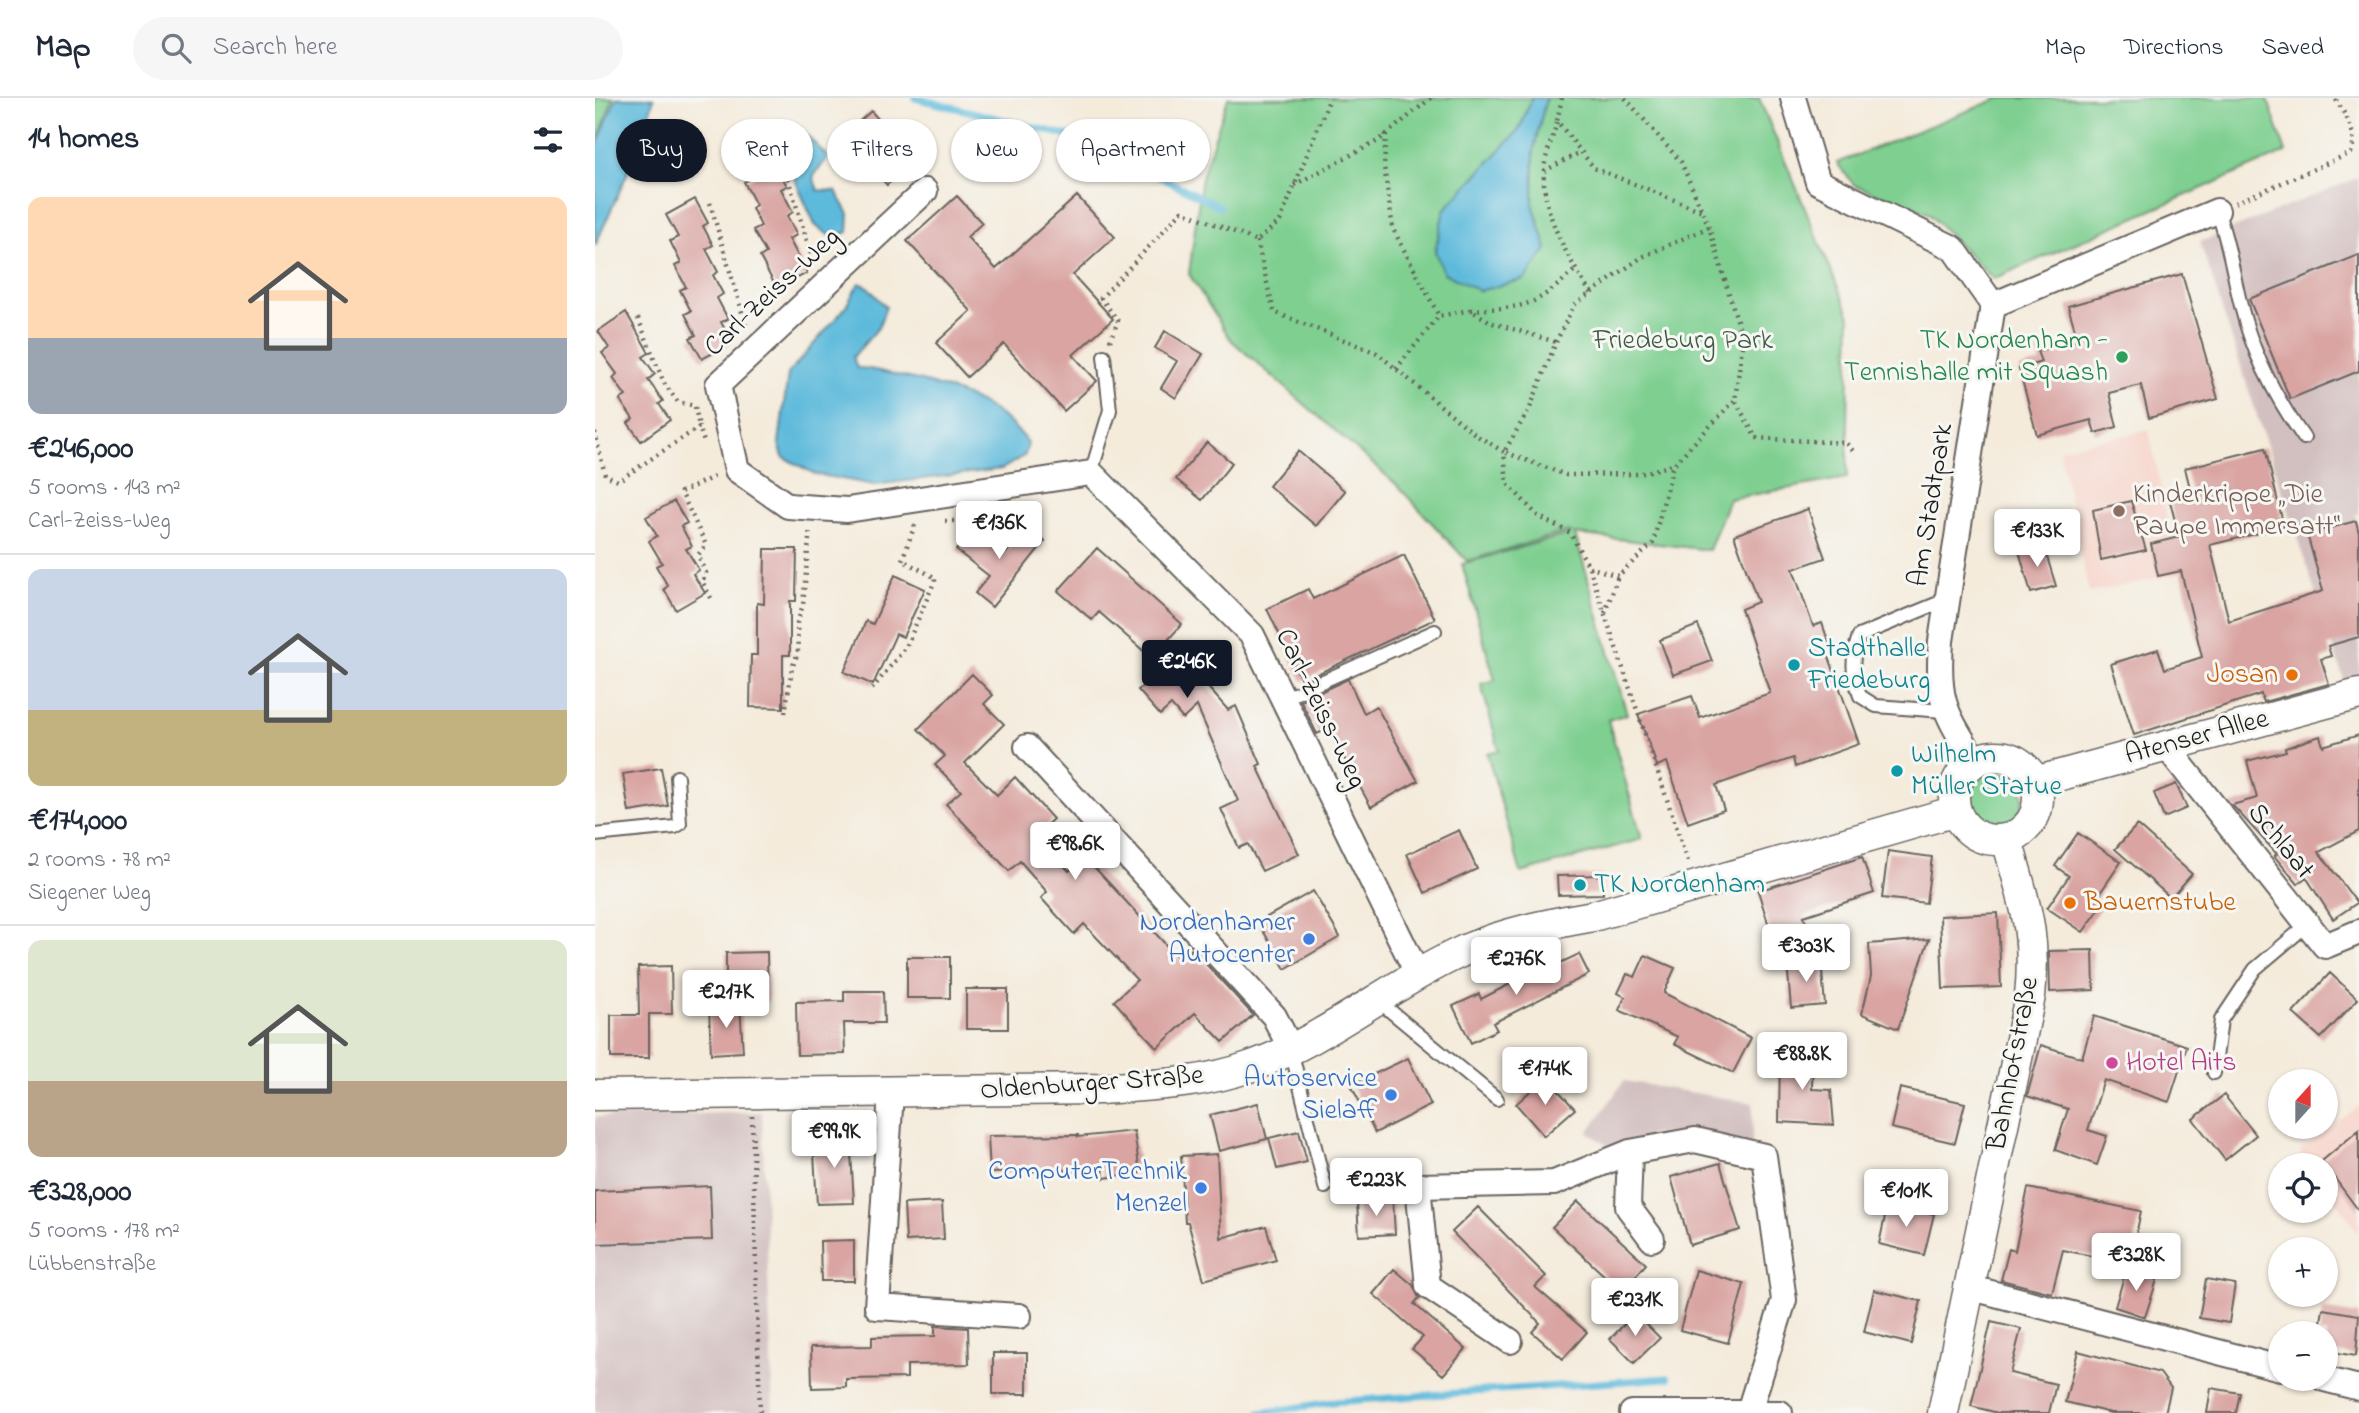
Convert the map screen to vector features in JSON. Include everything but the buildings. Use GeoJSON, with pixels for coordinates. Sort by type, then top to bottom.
{"type":"FeatureCollection","features":[{"type":"Feature","properties":{"kind":"street"},"geometry":{"type":"LineString","coordinates":[[1793,98],[1818,182],[1953,248],[1993,305],[2217,211]]}},
{"type":"Feature","properties":{"kind":"street","name":"Carl-Zeiss-Weg"},"geometry":{"type":"LineString","coordinates":[[925,191],[718,385],[737,470],[788,506],[847,510],[1091,473],[1252,635],[1418,975]]}},
{"type":"Feature","properties":{"kind":"street","name":"Am Stadtpark"},"geometry":{"type":"LineString","coordinates":[[1975,761],[1944,711],[1939,676],[1948,599],[1993,305]]}},
{"type":"Feature","properties":{"kind":"street","name":"Atenser Allee"},"geometry":{"type":"LineString","coordinates":[[2035,782],[2359,694]]}},
{"type":"Feature","properties":{"kind":"street","name":"Schlaat"},"geometry":{"type":"LineString","coordinates":[[2166,746],[2325,946],[2359,932]]}},
{"type":"Feature","properties":{"kind":"street"},"geometry":{"type":"LineString","coordinates":[[1027,747],[1274,1016],[1291,1049]]}},
{"type":"Feature","properties":{"kind":"street"},"geometry":{"type":"LineString","coordinates":[[1994,756],[2013,759],[2028,770],[2035,782],[2039,800],[2036,814],[2029,825],[2007,839],[1991,840],[1976,835],[1964,825],[1956,811],[1954,797],[1957,783],[1975,761],[1994,756]]}},
{"type":"Feature","properties":{"kind":"street","name":"Oldenburger Straße"},"geometry":{"type":"LineString","coordinates":[[595,1096],[1102,1089],[1180,1083],[1249,1067],[1291,1049],[1418,975],[1493,939],[1537,926],[1593,916],[1956,811]]}},
{"type":"Feature","properties":{"kind":"street","name":"Bahnhofstraße"},"geometry":{"type":"LineString","coordinates":[[1943,1413],[2030,996],[2034,958],[2029,917],[2007,839]]}},
{"type":"Feature","properties":{"kind":"street"},"geometry":{"type":"LineString","coordinates":[[891,1093],[877,1307],[1019,1316]]}},
{"type":"Feature","properties":{"kind":"street"},"geometry":{"type":"LineString","coordinates":[[1510,1341],[1428,1286],[1418,1186],[1554,1183],[1630,1152],[1695,1140],[1764,1156],[1784,1300],[1749,1411]]}},
{"type":"Feature","properties":{"kind":"street"},"geometry":{"type":"LineString","coordinates":[[1630,1152],[1628,1207],[1652,1239]]}},
{"type":"Feature","properties":{"kind":"street"},"geometry":{"type":"LineString","coordinates":[[1968,1287],[2268,1365]]}},
{"type":"Feature","properties":{"kind":"street"},"geometry":{"type":"LineString","coordinates":[[2338,1383],[2359,1388]]}},
{"type":"Feature","properties":{"kind":"street"},"geometry":{"type":"LineString","coordinates":[[1632,1413],[1780,1413]]}},
{"type":"Feature","properties":{"kind":"lane"},"geometry":{"type":"LineString","coordinates":[[2217,211],[2225,231],[2241,307],[2258,360],[2279,403],[2304,438]]}},
{"type":"Feature","properties":{"kind":"lane"},"geometry":{"type":"LineString","coordinates":[[1091,473],[1110,410],[1104,356]]}},
{"type":"Feature","properties":{"kind":"lane"},"geometry":{"type":"LineString","coordinates":[[1944,711],[1876,706],[1860,696],[1853,676],[1853,655],[1859,636],[1948,599]]}},
{"type":"Feature","properties":{"kind":"lane"},"geometry":{"type":"LineString","coordinates":[[1283,699],[1435,631]]}},
{"type":"Feature","properties":{"kind":"lane"},"geometry":{"type":"LineString","coordinates":[[595,835],[675,827],[680,824],[677,777]]}},
{"type":"Feature","properties":{"kind":"lane"},"geometry":{"type":"LineString","coordinates":[[2214,1073],[2221,1020],[2255,969],[2308,924]]}},
{"type":"Feature","properties":{"kind":"lane"},"geometry":{"type":"LineString","coordinates":[[1377,1000],[1497,1099]]}},
{"type":"Feature","properties":{"kind":"lane"},"geometry":{"type":"LineString","coordinates":[[1291,1049],[1325,1186]]}},
{"type":"Feature","properties":{"kind":"path"},"geometry":{"type":"LineString","coordinates":[[1257,241],[1280,221],[1330,98]]}},
{"type":"Feature","properties":{"kind":"path"},"geometry":{"type":"LineString","coordinates":[[1294,185],[1386,134],[1431,98]]}},
{"type":"Feature","properties":{"kind":"path"},"geometry":{"type":"LineString","coordinates":[[1562,98],[1544,171],[1549,212],[1576,270],[1591,293]]}},
{"type":"Feature","properties":{"kind":"path"},"geometry":{"type":"LineString","coordinates":[[1625,98],[1681,162],[1709,227],[1742,340],[1735,400],[1756,438],[1846,443],[1856,454]]}},
{"type":"Feature","properties":{"kind":"path"},"geometry":{"type":"LineString","coordinates":[[2217,211],[2351,153],[2356,144],[2356,133],[2335,98]]}},
{"type":"Feature","properties":{"kind":"path"},"geometry":{"type":"LineString","coordinates":[[1557,121],[1594,169],[1703,212]]}},
{"type":"Feature","properties":{"kind":"path"},"geometry":{"type":"LineString","coordinates":[[1386,134],[1384,166],[1394,229],[1439,316]]}},
{"type":"Feature","properties":{"kind":"path"},"geometry":{"type":"LineString","coordinates":[[1544,171],[1581,152]]}},
{"type":"Feature","properties":{"kind":"path"},"geometry":{"type":"LineString","coordinates":[[789,182],[821,289]]}},
{"type":"Feature","properties":{"kind":"path"},"geometry":{"type":"LineString","coordinates":[[710,203],[754,351]]}},
{"type":"Feature","properties":{"kind":"path"},"geometry":{"type":"LineString","coordinates":[[1104,356],[1118,321],[1101,298],[1182,211],[1257,241]]}},
{"type":"Feature","properties":{"kind":"path"},"geometry":{"type":"LineString","coordinates":[[1696,885],[1588,567],[1570,533],[1538,516],[1507,483],[1504,452],[1530,408],[1574,305],[1642,257],[1709,227]]}},
{"type":"Feature","properties":{"kind":"path"},"geometry":{"type":"LineString","coordinates":[[1257,241],[1274,312],[1377,353],[1476,435],[1504,452],[1566,475],[1639,474],[1673,466]]}},
{"type":"Feature","properties":{"kind":"path"},"geometry":{"type":"LineString","coordinates":[[1397,369],[1439,316],[1470,310],[1515,308],[1543,299],[1576,270]]}},
{"type":"Feature","properties":{"kind":"path"},"geometry":{"type":"LineString","coordinates":[[1470,310],[1493,323],[1556,342]]}},
{"type":"Feature","properties":{"kind":"path"},"geometry":{"type":"LineString","coordinates":[[638,318],[664,383],[678,402],[695,406],[708,451]]}},
{"type":"Feature","properties":{"kind":"path"},"geometry":{"type":"LineString","coordinates":[[1604,613],[1618,576],[1653,543],[1673,466],[1735,400]]}},
{"type":"Feature","properties":{"kind":"path"},"geometry":{"type":"LineString","coordinates":[[595,432],[605,475],[618,481],[699,427]]}},
{"type":"Feature","properties":{"kind":"path"},"geometry":{"type":"LineString","coordinates":[[711,598],[702,581],[706,573],[698,555],[706,545],[681,492],[716,475],[712,463]]}},
{"type":"Feature","properties":{"kind":"path"},"geometry":{"type":"LineString","coordinates":[[872,689],[906,647],[936,578],[902,559],[917,521]]}},
{"type":"Feature","properties":{"kind":"path"},"geometry":{"type":"LineString","coordinates":[[785,713],[792,668],[798,653],[797,623],[803,606],[810,528]]}},
{"type":"Feature","properties":{"kind":"path"},"geometry":{"type":"LineString","coordinates":[[1588,567],[1618,576]]}},
{"type":"Feature","properties":{"kind":"path"},"geometry":{"type":"LineString","coordinates":[[752,1092],[760,1413]]}},
{"type":"Feature","properties":{"kind":"path"},"geometry":{"type":"LineString","coordinates":[[1325,1186],[1418,1186]]}},
{"type":"Feature","properties":{"kind":"shaded area"},"geometry":{"type":"Polygon","coordinates":[[[2359,177],[2359,513],[2355,514],[2359,533],[2359,679],[2345,683],[2200,242],[2359,177]]]}},
{"type":"Feature","properties":{"kind":"shaded area","name":"Kinderkrippe „Die Raupe Immersatt“"},"geometry":{"type":"Polygon","coordinates":[[[2149,430],[2179,574],[2089,593],[2059,449],[2149,430]]]}},
{"type":"Feature","properties":{"kind":"shaded area"},"geometry":{"type":"Polygon","coordinates":[[[1624,1081],[1753,1103],[1752,1145],[1656,1134],[1611,1148],[1588,1132],[1624,1081]]]}},
{"type":"Feature","properties":{"kind":"shaded area"},"geometry":{"type":"Polygon","coordinates":[[[2359,1106],[2359,1233],[2338,1204],[2338,1153],[2299,1151],[2315,1139],[2338,1139],[2338,1122],[2359,1106]]]}},
{"type":"Feature","properties":{"kind":"shaded area"},"geometry":{"type":"Polygon","coordinates":[[[762,1112],[773,1413],[595,1413],[595,1117],[762,1112]]]}},
{"type":"Feature","properties":{"kind":"green space"},"geometry":{"type":"Polygon","coordinates":[[[595,98],[613,98],[595,149],[595,98]]]}},
{"type":"Feature","properties":{"kind":"green space","name":"Friedeburg Park"},"geometry":{"type":"Polygon","coordinates":[[[1228,98],[1532,98],[1519,130],[1444,210],[1435,252],[1547,249],[1533,204],[1534,149],[1546,98],[1759,98],[1850,316],[1847,478],[1729,499],[1709,550],[1575,534],[1627,714],[1608,720],[1642,839],[1521,873],[1487,753],[1499,750],[1481,684],[1495,680],[1462,564],[1572,533],[1565,532],[1467,561],[1397,485],[1231,340],[1189,274],[1201,182],[1210,182],[1210,152],[1228,98]]]}},
{"type":"Feature","properties":{"kind":"green space"},"geometry":{"type":"Polygon","coordinates":[[[2000,98],[2267,98],[2286,152],[1993,279],[1928,213],[1854,185],[1837,163],[2000,98]]]}},
{"type":"Feature","properties":{"kind":"green space"},"geometry":{"type":"Polygon","coordinates":[[[1996,771],[2015,779],[2023,798],[2015,817],[1996,825],[1977,817],[1969,798],[1977,779],[1996,771]]]}},
{"type":"Feature","properties":{"kind":"water"},"geometry":{"type":"Polygon","coordinates":[[[616,98],[654,98],[648,119],[616,119],[616,182],[624,182],[595,246],[595,150],[616,98]]]}},
{"type":"Feature","properties":{"kind":"water"},"geometry":{"type":"Polygon","coordinates":[[[1532,98],[1546,98],[1534,149],[1533,204],[1547,249],[1525,279],[1479,291],[1444,273],[1435,252],[1444,210],[1519,130],[1532,98]]]}},
{"type":"Feature","properties":{"kind":"water"},"geometry":{"type":"Polygon","coordinates":[[[813,142],[827,158],[813,177],[813,142]]]}},
{"type":"Feature","properties":{"kind":"water"},"geometry":{"type":"Polygon","coordinates":[[[813,177],[818,190],[836,191],[849,214],[848,232],[833,238],[815,225],[796,182],[813,182],[813,177]]]}},
{"type":"Feature","properties":{"kind":"water"},"geometry":{"type":"Polygon","coordinates":[[[859,283],[867,286],[886,307],[878,328],[853,357],[857,368],[922,381],[974,399],[1004,418],[1017,430],[1028,444],[1025,455],[1002,469],[874,485],[815,474],[783,457],[779,443],[788,374],[845,308],[859,283]]]}},
{"type":"Feature","properties":{"kind":"waterway"},"geometry":{"type":"LineString","coordinates":[[915,98],[1089,141],[1220,207]]}},
{"type":"Feature","properties":{"kind":"waterway"},"geometry":{"type":"LineString","coordinates":[[1260,1413],[1333,1402],[1668,1378]]}},
{"type":"Feature","properties":{"kind":"place","name":"TK Nordenham - Tennishalle mit Squash"},"geometry":{"type":"Point","coordinates":[2122,357]}},
{"type":"Feature","properties":{"kind":"place","name":"Kinderkrippe „Die Raupe Immersatt“"},"geometry":{"type":"Point","coordinates":[2119,511]}},
{"type":"Feature","properties":{"kind":"place","name":"Stadthalle Friedeburg"},"geometry":{"type":"Point","coordinates":[1794,665]}},
{"type":"Feature","properties":{"kind":"place","name":"Josan"},"geometry":{"type":"Point","coordinates":[2292,675]}},
{"type":"Feature","properties":{"kind":"place","name":"Wilhelm Müller Statue"},"geometry":{"type":"Point","coordinates":[1897,771]}},
{"type":"Feature","properties":{"kind":"place","name":"TK Nordenham"},"geometry":{"type":"Point","coordinates":[1580,885]}},
{"type":"Feature","properties":{"kind":"place","name":"Bauernstube"},"geometry":{"type":"Point","coordinates":[2070,903]}},
{"type":"Feature","properties":{"kind":"place","name":"Nordenhamer Autocenter"},"geometry":{"type":"Point","coordinates":[1309,939]}},
{"type":"Feature","properties":{"kind":"place","name":"Hotel Aits"},"geometry":{"type":"Point","coordinates":[2112,1063]}},
{"type":"Feature","properties":{"kind":"place","name":"Autoservice Sielaff"},"geometry":{"type":"Point","coordinates":[1391,1095]}},
{"type":"Feature","properties":{"kind":"place","name":"ComputerTechnik Menzel"},"geometry":{"type":"Point","coordinates":[1201,1188]}}]}
